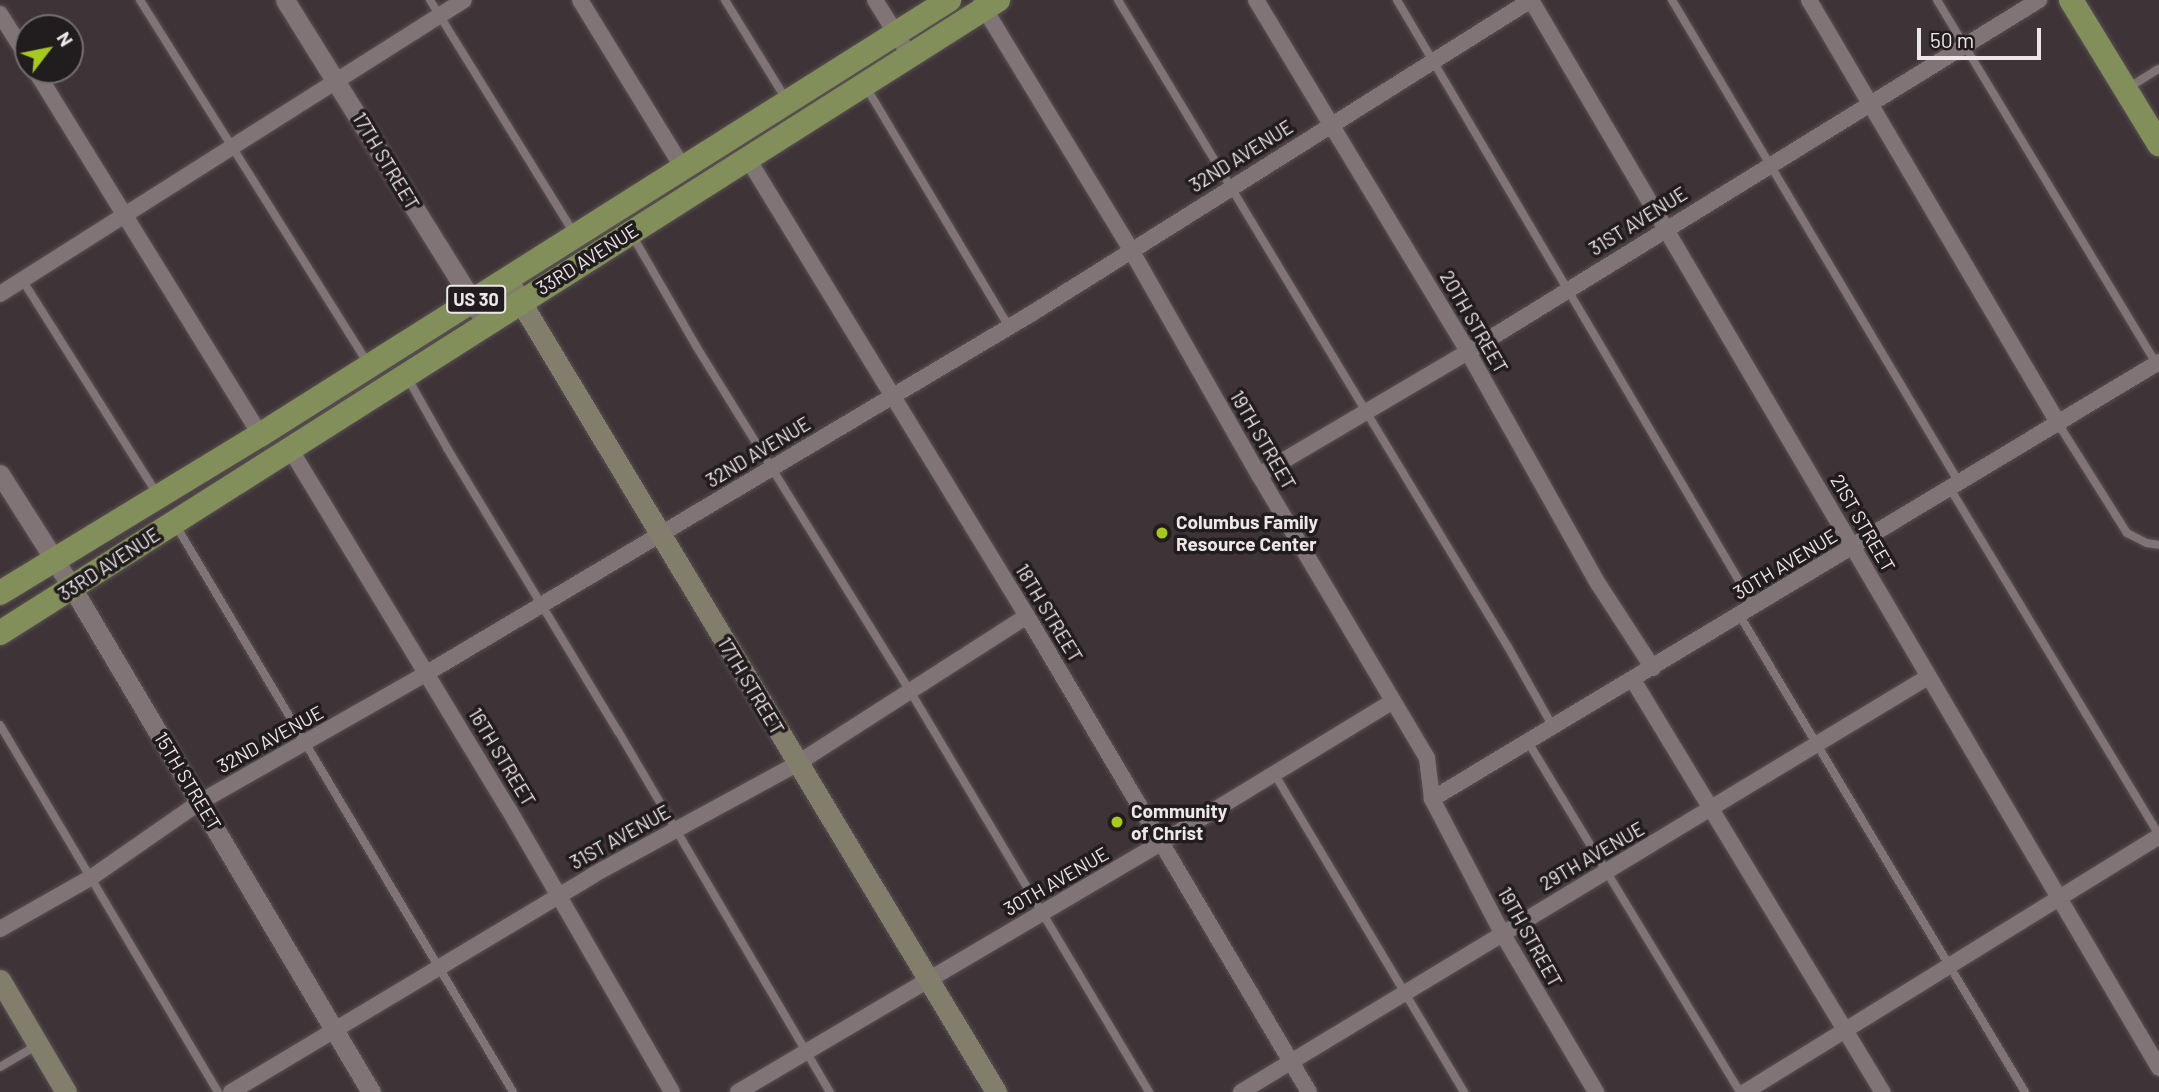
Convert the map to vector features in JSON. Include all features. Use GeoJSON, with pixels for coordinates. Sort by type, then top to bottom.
{"type":"FeatureCollection","features":[{"type":"Feature","properties":{"kind":"highway","name":"33RD AVENUE"},"geometry":{"type":"LineString","coordinates":[[0,593],[260,435],[949,0]]}},
{"type":"Feature","properties":{"kind":"highway"},"geometry":{"type":"LineString","coordinates":[[2071,0],[2159,144]]}},
{"type":"Feature","properties":{"kind":"highway","name":"33RD AVENUE"},"geometry":{"type":"LineString","coordinates":[[0,633],[73,589],[289,447],[865,85],[987,3]]}},
{"type":"Feature","properties":{"kind":"main road","name":"17TH STREET"},"geometry":{"type":"LineString","coordinates":[[507,279],[996,1092]]}},
{"type":"Feature","properties":{"kind":"main road"},"geometry":{"type":"LineString","coordinates":[[0,980],[66,1092]]}},
{"type":"Feature","properties":{"kind":"street","name":"17TH STREET"},"geometry":{"type":"LineString","coordinates":[[285,0],[487,324]]}},
{"type":"Feature","properties":{"kind":"street"},"geometry":{"type":"LineString","coordinates":[[0,295],[464,0]]}},
{"type":"Feature","properties":{"kind":"street"},"geometry":{"type":"LineString","coordinates":[[580,0],[683,168]]}},
{"type":"Feature","properties":{"kind":"street"},"geometry":{"type":"LineString","coordinates":[[875,0],[910,56]]}},
{"type":"Feature","properties":{"kind":"street","name":"20TH STREET"},"geometry":{"type":"LineString","coordinates":[[1256,0],[1468,352],[1599,585],[1653,668]]}},
{"type":"Feature","properties":{"kind":"street","name":"32ND AVENUE"},"geometry":{"type":"LineString","coordinates":[[0,929],[92,877],[200,802],[307,744],[1009,327],[1531,0]]}},
{"type":"Feature","properties":{"kind":"street","name":"21ST STREET"},"geometry":{"type":"LineString","coordinates":[[1531,0],[2159,1068]]}},
{"type":"Feature","properties":{"kind":"street"},"geometry":{"type":"LineString","coordinates":[[1809,0],[2059,425]]}},
{"type":"Feature","properties":{"kind":"street","name":"31ST AVENUE"},"geometry":{"type":"LineString","coordinates":[[1259,475],[1468,352],[2039,0]]}},
{"type":"Feature","properties":{"kind":"street","name":"19TH STREET"},"geometry":{"type":"LineString","coordinates":[[987,3],[1259,475],[1427,758],[1432,799],[1502,933],[1596,1092]]}},
{"type":"Feature","properties":{"kind":"street"},"geometry":{"type":"LineString","coordinates":[[0,14],[14,36]]}},
{"type":"Feature","properties":{"kind":"street"},"geometry":{"type":"LineString","coordinates":[[43,84],[260,435]]}},
{"type":"Feature","properties":{"kind":"street","name":"18TH STREET"},"geometry":{"type":"LineString","coordinates":[[748,159],[1027,616],[1159,844],[1308,1092]]}},
{"type":"Feature","properties":{"kind":"street","name":"30TH AVENUE"},"geometry":{"type":"LineString","coordinates":[[1432,799],[2158,364]]}},
{"type":"Feature","properties":{"kind":"street","name":"16TH STREET"},"geometry":{"type":"LineString","coordinates":[[289,447],[427,673],[672,1092]]}},
{"type":"Feature","properties":{"kind":"street","name":"15TH STREET"},"geometry":{"type":"LineString","coordinates":[[0,474],[73,589],[371,1092]]}},
{"type":"Feature","properties":{"kind":"street","name":"31ST AVENUE"},"geometry":{"type":"LineString","coordinates":[[231,1092],[558,895],[798,763],[1027,616]]}},
{"type":"Feature","properties":{"kind":"street","name":"29TH AVENUE"},"geometry":{"type":"LineString","coordinates":[[1241,1092],[1928,677]]}},
{"type":"Feature","properties":{"kind":"street"},"geometry":{"type":"LineString","coordinates":[[1633,680],[1883,1092]]}},
{"type":"Feature","properties":{"kind":"street","name":"30TH AVENUE"},"geometry":{"type":"LineString","coordinates":[[737,1092],[1275,775],[1393,701]]}},
{"type":"Feature","properties":{"kind":"street"},"geometry":{"type":"LineString","coordinates":[[1743,1092],[1846,1031],[2159,835]]}},
{"type":"Feature","properties":{"kind":"lane"},"geometry":{"type":"LineString","coordinates":[[140,0],[231,149],[369,365]]}},
{"type":"Feature","properties":{"kind":"lane"},"geometry":{"type":"LineString","coordinates":[[430,0],[576,236]]}},
{"type":"Feature","properties":{"kind":"lane"},"geometry":{"type":"LineString","coordinates":[[725,0],[788,102]]}},
{"type":"Feature","properties":{"kind":"lane"},"geometry":{"type":"LineString","coordinates":[[1118,0],[1368,412],[1553,727]]}},
{"type":"Feature","properties":{"kind":"lane"},"geometry":{"type":"LineString","coordinates":[[1397,0],[1570,289],[1755,607]]}},
{"type":"Feature","properties":{"kind":"lane"},"geometry":{"type":"LineString","coordinates":[[1672,0],[2159,835]]}},
{"type":"Feature","properties":{"kind":"lane"},"geometry":{"type":"LineString","coordinates":[[1937,0],[2158,364]]}},
{"type":"Feature","properties":{"kind":"lane"},"geometry":{"type":"LineString","coordinates":[[2125,90],[2159,69]]}},
{"type":"Feature","properties":{"kind":"lane"},"geometry":{"type":"LineString","coordinates":[[865,85],[1009,327]]}},
{"type":"Feature","properties":{"kind":"lane"},"geometry":{"type":"LineString","coordinates":[[630,232],[910,691],[1149,1092]]}},
{"type":"Feature","properties":{"kind":"lane"},"geometry":{"type":"LineString","coordinates":[[23,281],[159,497]]}},
{"type":"Feature","properties":{"kind":"lane"},"geometry":{"type":"LineString","coordinates":[[406,374],[830,1092]]}},
{"type":"Feature","properties":{"kind":"lane"},"geometry":{"type":"LineString","coordinates":[[2059,425],[2127,533],[2147,543],[2159,545]]}},
{"type":"Feature","properties":{"kind":"lane"},"geometry":{"type":"LineString","coordinates":[[173,522],[513,1092]]}},
{"type":"Feature","properties":{"kind":"lane"},"geometry":{"type":"LineString","coordinates":[[1740,616],[2025,1092]]}},
{"type":"Feature","properties":{"kind":"lane"},"geometry":{"type":"LineString","coordinates":[[0,725],[218,1092]]}},
{"type":"Feature","properties":{"kind":"lane"},"geometry":{"type":"LineString","coordinates":[[1528,742],[1606,873],[1743,1092]]}},
{"type":"Feature","properties":{"kind":"lane"},"geometry":{"type":"LineString","coordinates":[[1275,775],[1464,1092]]}},
{"type":"Feature","properties":{"kind":"lane"},"geometry":{"type":"LineString","coordinates":[[0,1067],[38,1044]]}},
{"type":"Feature","properties":{"kind":"place","name":"Columbus Family Resource Center"},"geometry":{"type":"Point","coordinates":[1162,533]}},
{"type":"Feature","properties":{"kind":"place","name":"Community of Christ"},"geometry":{"type":"Point","coordinates":[1117,822]}}]}
